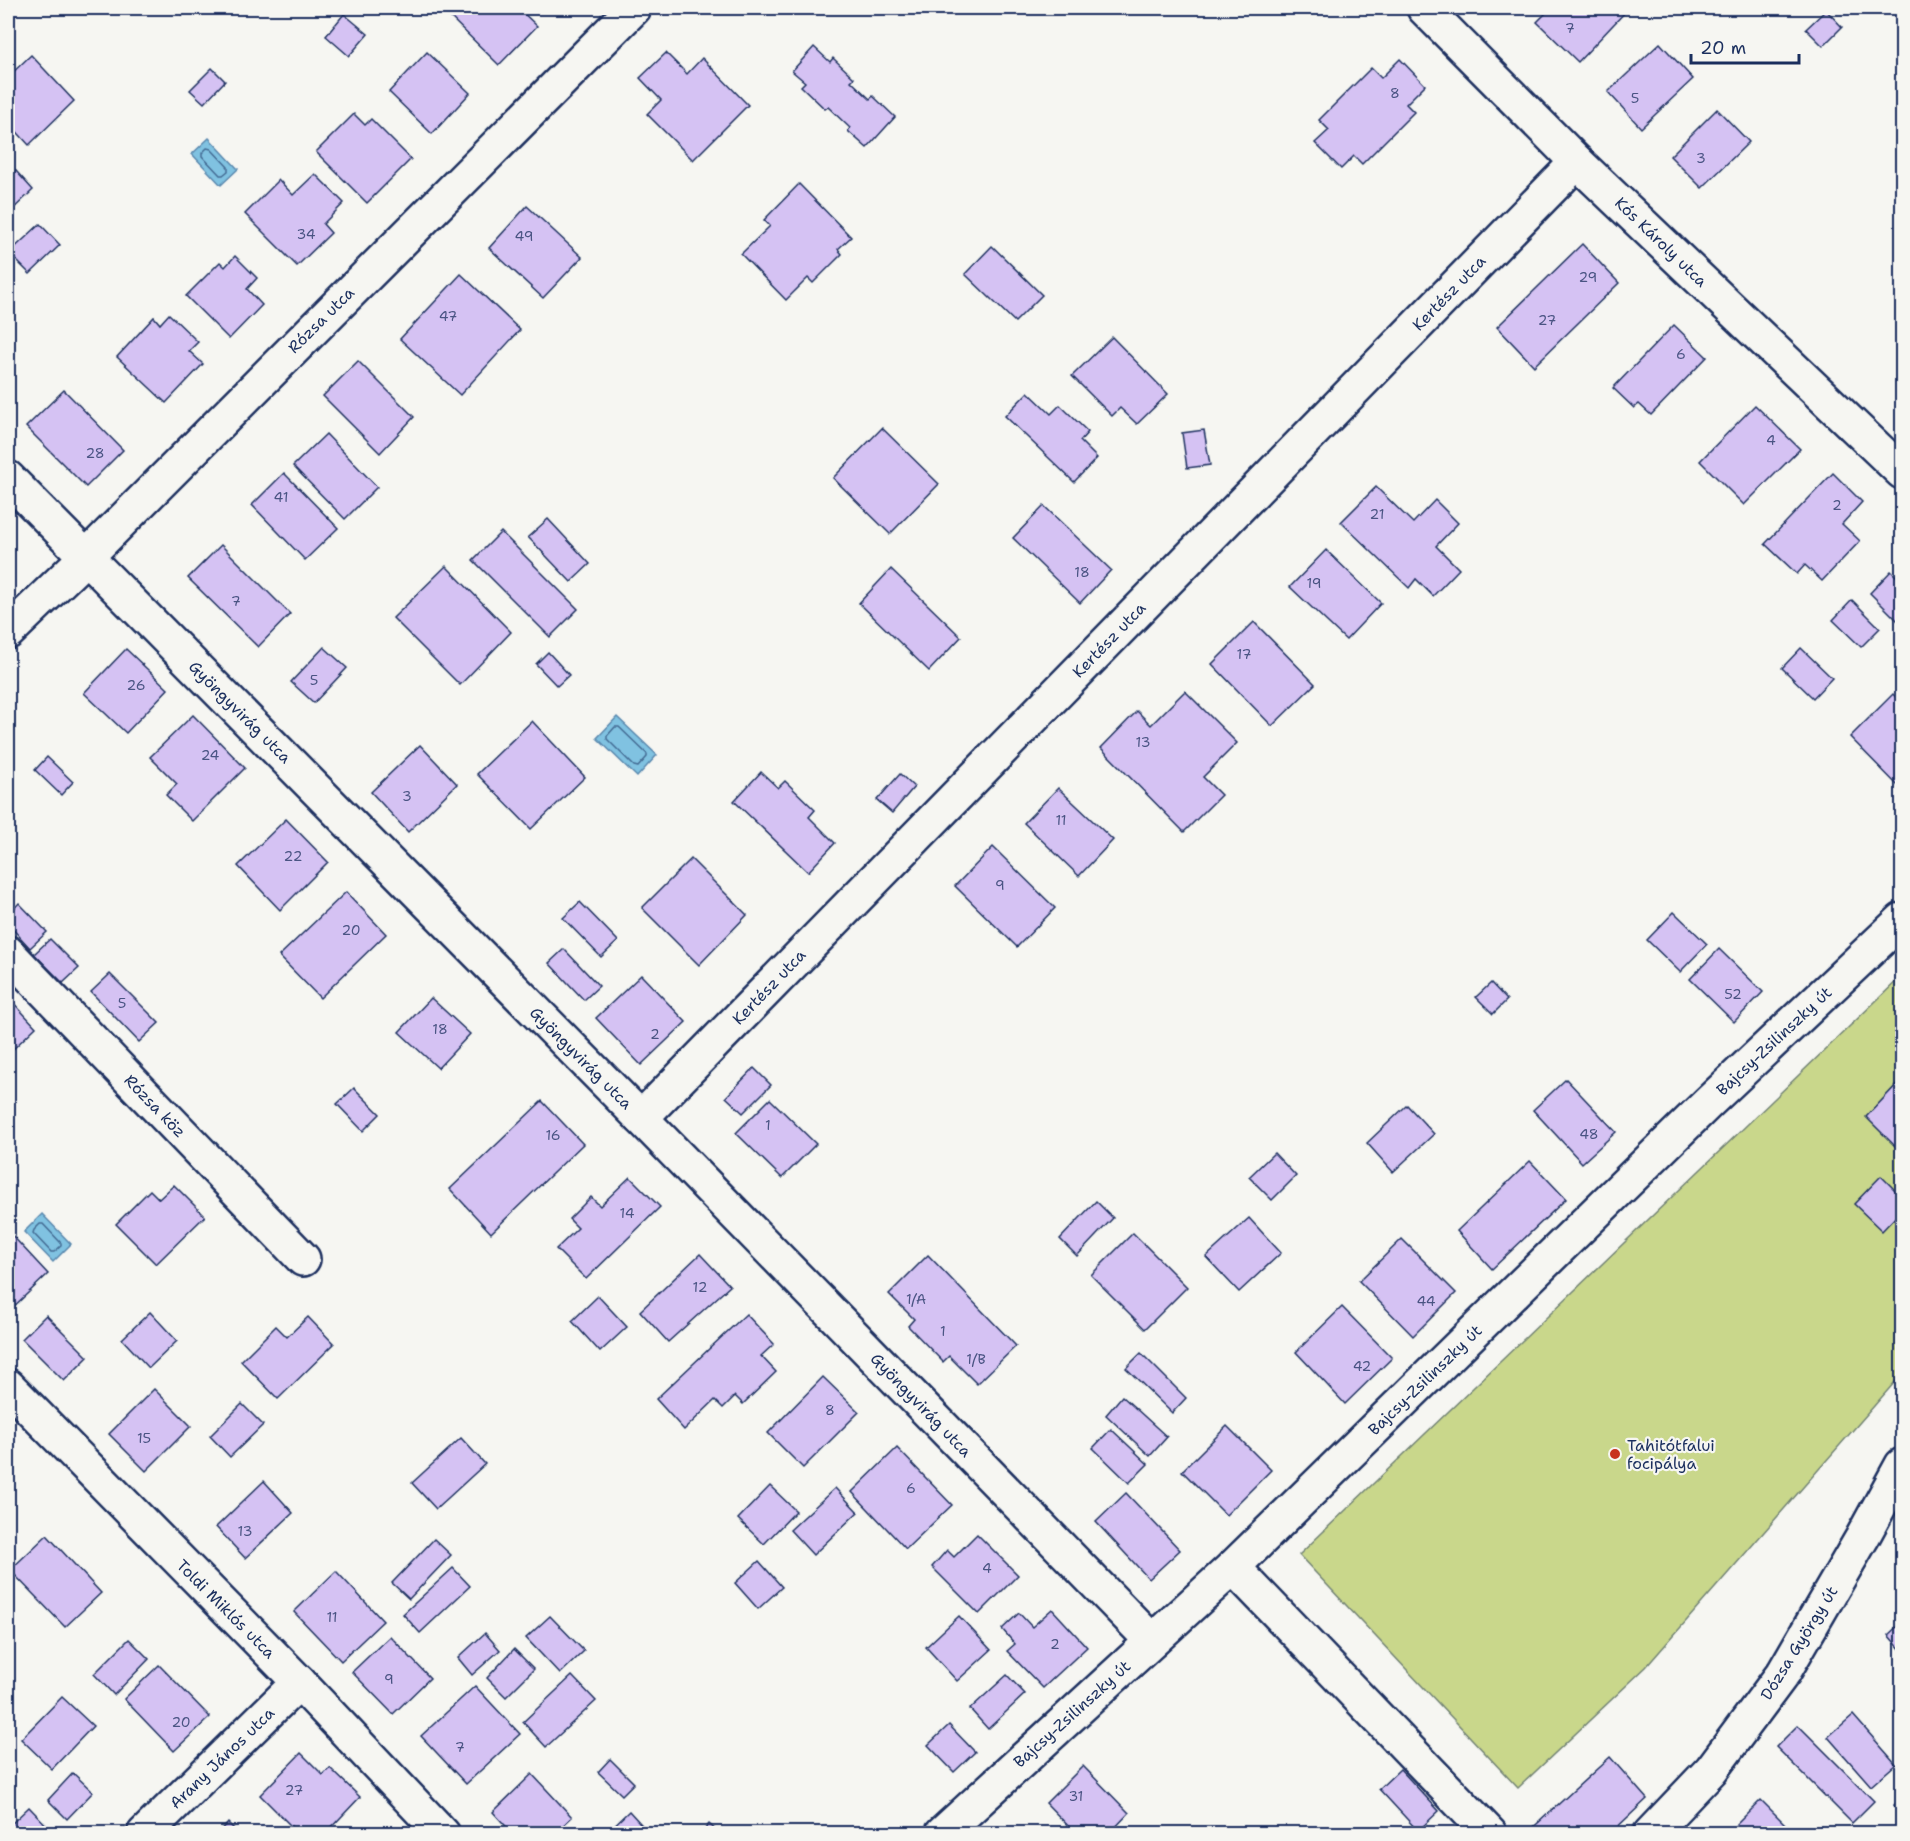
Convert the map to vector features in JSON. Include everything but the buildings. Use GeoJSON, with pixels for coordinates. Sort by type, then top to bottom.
{"type":"FeatureCollection","features":[{"type":"Feature","properties":{"kind":"street","name":"Rózsa utca"},"geometry":{"type":"LineString","coordinates":[[8,632],[87,556],[634,8]]}},
{"type":"Feature","properties":{"kind":"street","name":"Kós Károly utca"},"geometry":{"type":"LineString","coordinates":[[1424,8],[1577,162],[1902,471]]}},
{"type":"Feature","properties":{"kind":"street","name":"Kertész utca"},"geometry":{"type":"LineString","coordinates":[[641,1118],[1577,162]]}},
{"type":"Feature","properties":{"kind":"street","name":"Gyöngyvirág utca"},"geometry":{"type":"LineString","coordinates":[[8,478],[641,1118],[1152,1641]]}},
{"type":"Feature","properties":{"kind":"street","name":"Bajcsy-Zsilinszky út"},"geometry":{"type":"LineString","coordinates":[[942,1833],[1233,1567],[1700,1111],[1902,920]]}},
{"type":"Feature","properties":{"kind":"street","name":"Rózsa köz"},"geometry":{"type":"LineString","coordinates":[[8,953],[303,1259]]}},
{"type":"Feature","properties":{"kind":"street","name":"Toldi Miklós utca"},"geometry":{"type":"LineString","coordinates":[[8,1386],[299,1682],[443,1833]]}},
{"type":"Feature","properties":{"kind":"street","name":"Dózsa György út"},"geometry":{"type":"LineString","coordinates":[[1650,1833],[1711,1770],[1784,1672],[1902,1465]]}},
{"type":"Feature","properties":{"kind":"street"},"geometry":{"type":"LineString","coordinates":[[1233,1567],[1490,1833]]}},
{"type":"Feature","properties":{"kind":"street","name":"Arany János utca"},"geometry":{"type":"LineString","coordinates":[[144,1833],[299,1682]]}},
{"type":"Feature","properties":{"kind":"green space","name":"Tahitótfalui focipálya"},"geometry":{"type":"Polygon","coordinates":[[[1902,976],[1902,1374],[1646,1667],[1518,1788],[1299,1555],[1902,976]]]}},
{"type":"Feature","properties":{"kind":"water"},"geometry":{"type":"Polygon","coordinates":[[[209,138],[238,169],[221,185],[192,154],[209,138]]]}},
{"type":"Feature","properties":{"kind":"water"},"geometry":{"type":"Polygon","coordinates":[[[617,717],[657,755],[637,777],[597,738],[617,717]]]}},
{"type":"Feature","properties":{"kind":"water"},"geometry":{"type":"Polygon","coordinates":[[[42,1214],[71,1244],[53,1262],[24,1232],[42,1214]]]}},
{"type":"Feature","properties":{"kind":"place","name":"Tahitótfalui focipálya"},"geometry":{"type":"Point","coordinates":[1615,1454]}}]}
